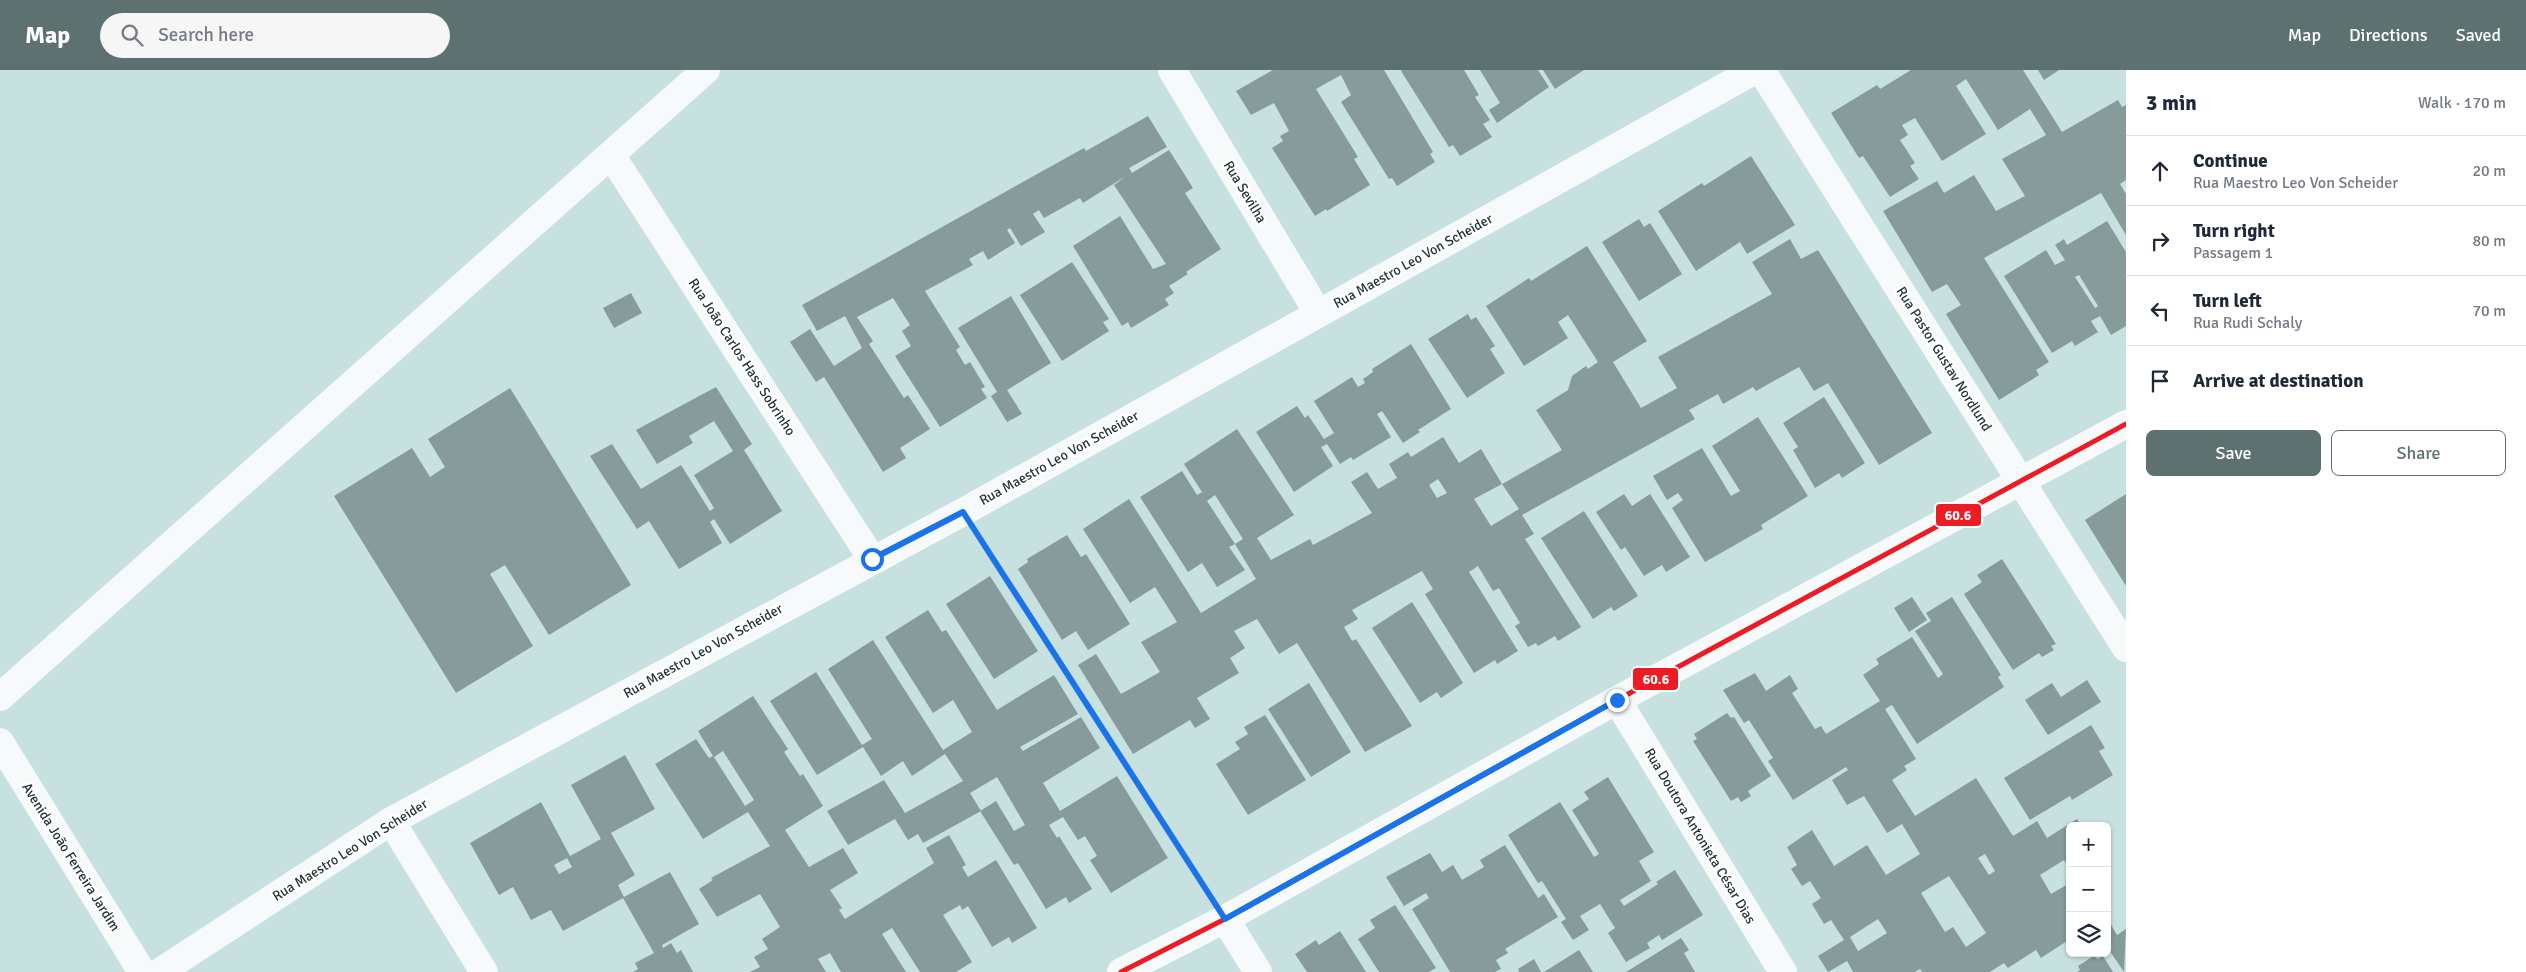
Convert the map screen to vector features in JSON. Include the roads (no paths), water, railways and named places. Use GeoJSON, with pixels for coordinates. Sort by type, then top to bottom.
{"type":"FeatureCollection","features":[{"type":"Feature","properties":{"kind":"street"},"geometry":{"type":"LineString","coordinates":[[0,697],[706,70]]}},
{"type":"Feature","properties":{"kind":"street","name":"Rua Sevilha"},"geometry":{"type":"LineString","coordinates":[[1172,70],[1318,313]]}},
{"type":"Feature","properties":{"kind":"street","name":"Rua Maestro Leo Von Scheider"},"geometry":{"type":"LineString","coordinates":[[160,972],[392,821],[872,559],[963,512],[1755,70]]}},
{"type":"Feature","properties":{"kind":"street","name":"Rua Pastor Gustav Nordlund"},"geometry":{"type":"LineString","coordinates":[[1761,70],[2126,648]]}},
{"type":"Feature","properties":{"kind":"street","name":"Rua João Carlos Hass Sobrinho"},"geometry":{"type":"LineString","coordinates":[[611,155],[872,559]]}},
{"type":"Feature","properties":{"kind":"street"},"geometry":{"type":"LineString","coordinates":[[1121,972],[1225,919],[1617,700],[2126,424]]}},
{"type":"Feature","properties":{"kind":"street","name":"Rua Doutora Antonieta César Dias"},"geometry":{"type":"LineString","coordinates":[[1617,700],[1782,972]]}},
{"type":"Feature","properties":{"kind":"street","name":"Avenida João Ferreira Jardim"},"geometry":{"type":"LineString","coordinates":[[0,742],[142,972]]}},
{"type":"Feature","properties":{"kind":"street"},"geometry":{"type":"LineString","coordinates":[[392,821],[484,972]]}},
{"type":"Feature","properties":{"kind":"street"},"geometry":{"type":"LineString","coordinates":[[1225,919],[1258,972]]}}]}
